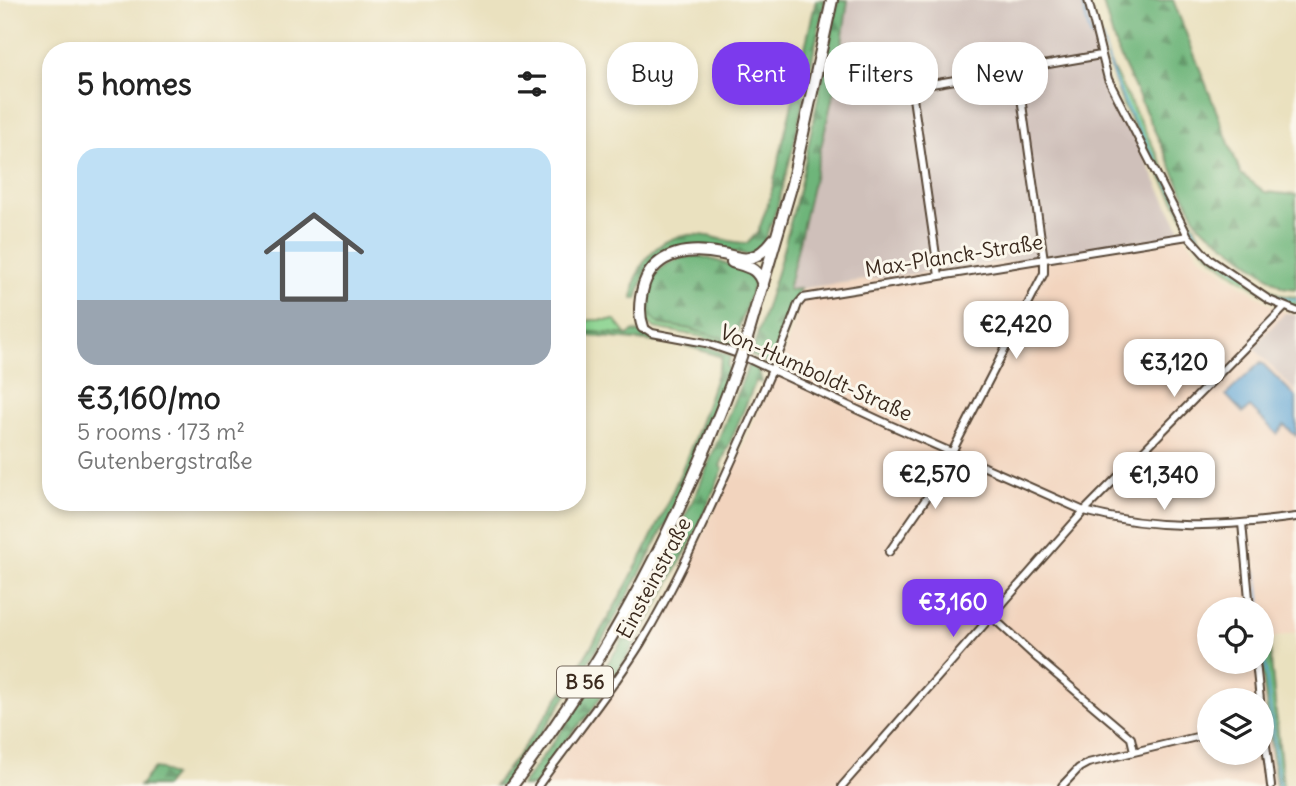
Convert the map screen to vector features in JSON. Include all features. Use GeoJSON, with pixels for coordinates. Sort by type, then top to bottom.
{"type":"FeatureCollection","features":[{"type":"Feature","properties":{"kind":"highway","name":"B 56"},"geometry":{"type":"LineString","coordinates":[[512,786],[588,678],[629,609],[679,513],[711,437],[737,368],[778,234],[800,151],[832,0]]}},
{"type":"Feature","properties":{"kind":"highway"},"geometry":{"type":"LineString","coordinates":[[643,327],[640,315],[642,293],[653,270],[674,253],[699,251],[747,259],[759,254],[778,234]]}},
{"type":"Feature","properties":{"kind":"highway"},"geometry":{"type":"LineString","coordinates":[[699,251],[755,270],[759,273],[763,286]]}},
{"type":"Feature","properties":{"kind":"street"},"geometry":{"type":"LineString","coordinates":[[1088,0],[1108,79],[1188,236],[1209,259],[1296,312]]}},
{"type":"Feature","properties":{"kind":"street"},"geometry":{"type":"LineString","coordinates":[[1048,65],[1086,60],[1101,55]]}},
{"type":"Feature","properties":{"kind":"street"},"geometry":{"type":"LineString","coordinates":[[939,276],[912,91],[916,85],[952,79]]}},
{"type":"Feature","properties":{"kind":"street"},"geometry":{"type":"LineString","coordinates":[[889,552],[955,453],[1044,273],[1045,260],[1022,105]]}},
{"type":"Feature","properties":{"kind":"street","name":"Max-Planck-Straße"},"geometry":{"type":"LineString","coordinates":[[772,370],[798,304],[803,298],[1188,236]]}},
{"type":"Feature","properties":{"kind":"street"},"geometry":{"type":"LineString","coordinates":[[842,786],[1084,510],[1284,307]]}},
{"type":"Feature","properties":{"kind":"street","name":"Von-Humboldt-Straße"},"geometry":{"type":"LineString","coordinates":[[643,327],[652,333],[706,343],[1084,510],[1118,520],[1161,526],[1242,523],[1296,517]]}},
{"type":"Feature","properties":{"kind":"street","name":"Einsteinstraße"},"geometry":{"type":"LineString","coordinates":[[538,786],[575,734],[592,716],[646,633],[703,524],[772,370]]}},
{"type":"Feature","properties":{"kind":"street"},"geometry":{"type":"LineString","coordinates":[[1242,523],[1249,597]]}},
{"type":"Feature","properties":{"kind":"street"},"geometry":{"type":"LineString","coordinates":[[991,616],[1130,738],[1134,751]]}},
{"type":"Feature","properties":{"kind":"street"},"geometry":{"type":"LineString","coordinates":[[1062,786],[1079,768],[1088,763],[1197,737]]}},
{"type":"Feature","properties":{"kind":"street"},"geometry":{"type":"LineString","coordinates":[[1268,765],[1271,786]]}},
{"type":"Feature","properties":{"kind":"shaded area"},"geometry":{"type":"Polygon","coordinates":[[[848,0],[1085,0],[1107,83],[1182,233],[1160,239],[1036,258],[788,290],[831,105],[938,105],[938,42],[842,42],[848,0]]]}},
{"type":"Feature","properties":{"kind":"shaded area"},"geometry":{"type":"Polygon","coordinates":[[[1182,233],[1201,257],[1275,308],[1296,315],[1296,632],[1274,638],[1274,597],[1197,597],[1197,674],[1262,674],[1264,688],[1197,688],[1197,765],[1273,765],[1276,786],[541,786],[577,737],[597,716],[644,645],[697,548],[782,359],[800,306],[794,301],[800,289],[1160,239],[1182,233]]]}},
{"type":"Feature","properties":{"kind":"shaded area"},"geometry":{"type":"Polygon","coordinates":[[[1285,313],[1296,315],[1296,392],[1253,347],[1285,313]]]}},
{"type":"Feature","properties":{"kind":"green space"},"geometry":{"type":"Polygon","coordinates":[[[816,0],[825,0],[810,69],[810,42],[806,42],[816,0]]]}},
{"type":"Feature","properties":{"kind":"green space"},"geometry":{"type":"Polygon","coordinates":[[[838,0],[848,0],[842,42],[829,42],[838,0]]]}},
{"type":"Feature","properties":{"kind":"green space"},"geometry":{"type":"Polygon","coordinates":[[[1102,0],[1173,0],[1241,174],[1265,192],[1296,195],[1296,289],[1282,287],[1198,224],[1116,48],[1102,0]]]}},
{"type":"Feature","properties":{"kind":"green space"},"geometry":{"type":"Polygon","coordinates":[[[1106,56],[1204,244],[1280,295],[1296,297],[1296,308],[1243,280],[1196,241],[1123,105],[1106,56]]]}},
{"type":"Feature","properties":{"kind":"green space"},"geometry":{"type":"Polygon","coordinates":[[[824,69],[824,105],[831,105],[788,290],[800,289],[775,356],[766,363],[751,355],[800,186],[824,69]]]}},
{"type":"Feature","properties":{"kind":"green space"},"geometry":{"type":"Polygon","coordinates":[[[792,105],[802,105],[777,208],[763,245],[748,255],[694,246],[679,246],[667,250],[656,257],[648,268],[637,299],[633,299],[638,273],[652,252],[662,244],[686,235],[748,243],[758,232],[770,198],[792,105]]]}},
{"type":"Feature","properties":{"kind":"green space"},"geometry":{"type":"Polygon","coordinates":[[[700,256],[748,270],[756,278],[734,342],[690,329],[659,324],[651,316],[650,302],[646,300],[658,272],[670,262],[700,256]]]}},
{"type":"Feature","properties":{"kind":"green space"},"geometry":{"type":"Polygon","coordinates":[[[646,300],[650,302],[651,316],[659,324],[690,329],[734,342],[733,348],[699,336],[655,328],[645,319],[646,300]]]}},
{"type":"Feature","properties":{"kind":"green space"},"geometry":{"type":"Polygon","coordinates":[[[615,320],[627,335],[586,332],[586,322],[615,320]]]}},
{"type":"Feature","properties":{"kind":"green space"},"geometry":{"type":"Polygon","coordinates":[[[634,331],[652,337],[706,346],[731,356],[727,366],[729,368],[672,511],[629,593],[557,710],[503,786],[494,786],[531,737],[598,635],[628,582],[681,472],[722,357],[681,344],[586,336],[586,332],[628,335],[634,331]]]}},
{"type":"Feature","properties":{"kind":"green space"},"geometry":{"type":"Polygon","coordinates":[[[749,364],[758,371],[762,383],[756,381],[695,534],[659,603],[590,713],[574,730],[534,786],[521,786],[617,649],[637,613],[697,492],[749,364]]]}},
{"type":"Feature","properties":{"kind":"green space"},"geometry":{"type":"Polygon","coordinates":[[[1262,674],[1272,674],[1274,688],[1264,688],[1262,674]]]}},
{"type":"Feature","properties":{"kind":"green space"},"geometry":{"type":"Polygon","coordinates":[[[1274,692],[1283,786],[1276,786],[1273,765],[1274,692]]]}},
{"type":"Feature","properties":{"kind":"green space"},"geometry":{"type":"Polygon","coordinates":[[[154,768],[173,776],[165,786],[139,786],[154,768]]]}},
{"type":"Feature","properties":{"kind":"water"},"geometry":{"type":"Polygon","coordinates":[[[1261,362],[1296,397],[1296,436],[1284,425],[1277,434],[1250,407],[1243,413],[1226,395],[1261,362]]]}},
{"type":"Feature","properties":{"kind":"waterway"},"geometry":{"type":"LineString","coordinates":[[1081,0],[1091,37]]}},
{"type":"Feature","properties":{"kind":"waterway"},"geometry":{"type":"LineString","coordinates":[[1102,38],[1114,78],[1128,109],[1202,245],[1277,297],[1296,300]]}},
{"type":"Feature","properties":{"kind":"waterway"},"geometry":{"type":"LineString","coordinates":[[1257,571],[1260,597]]}},
{"type":"Feature","properties":{"kind":"waterway"},"geometry":{"type":"LineString","coordinates":[[1266,674],[1279,786]]}}]}
